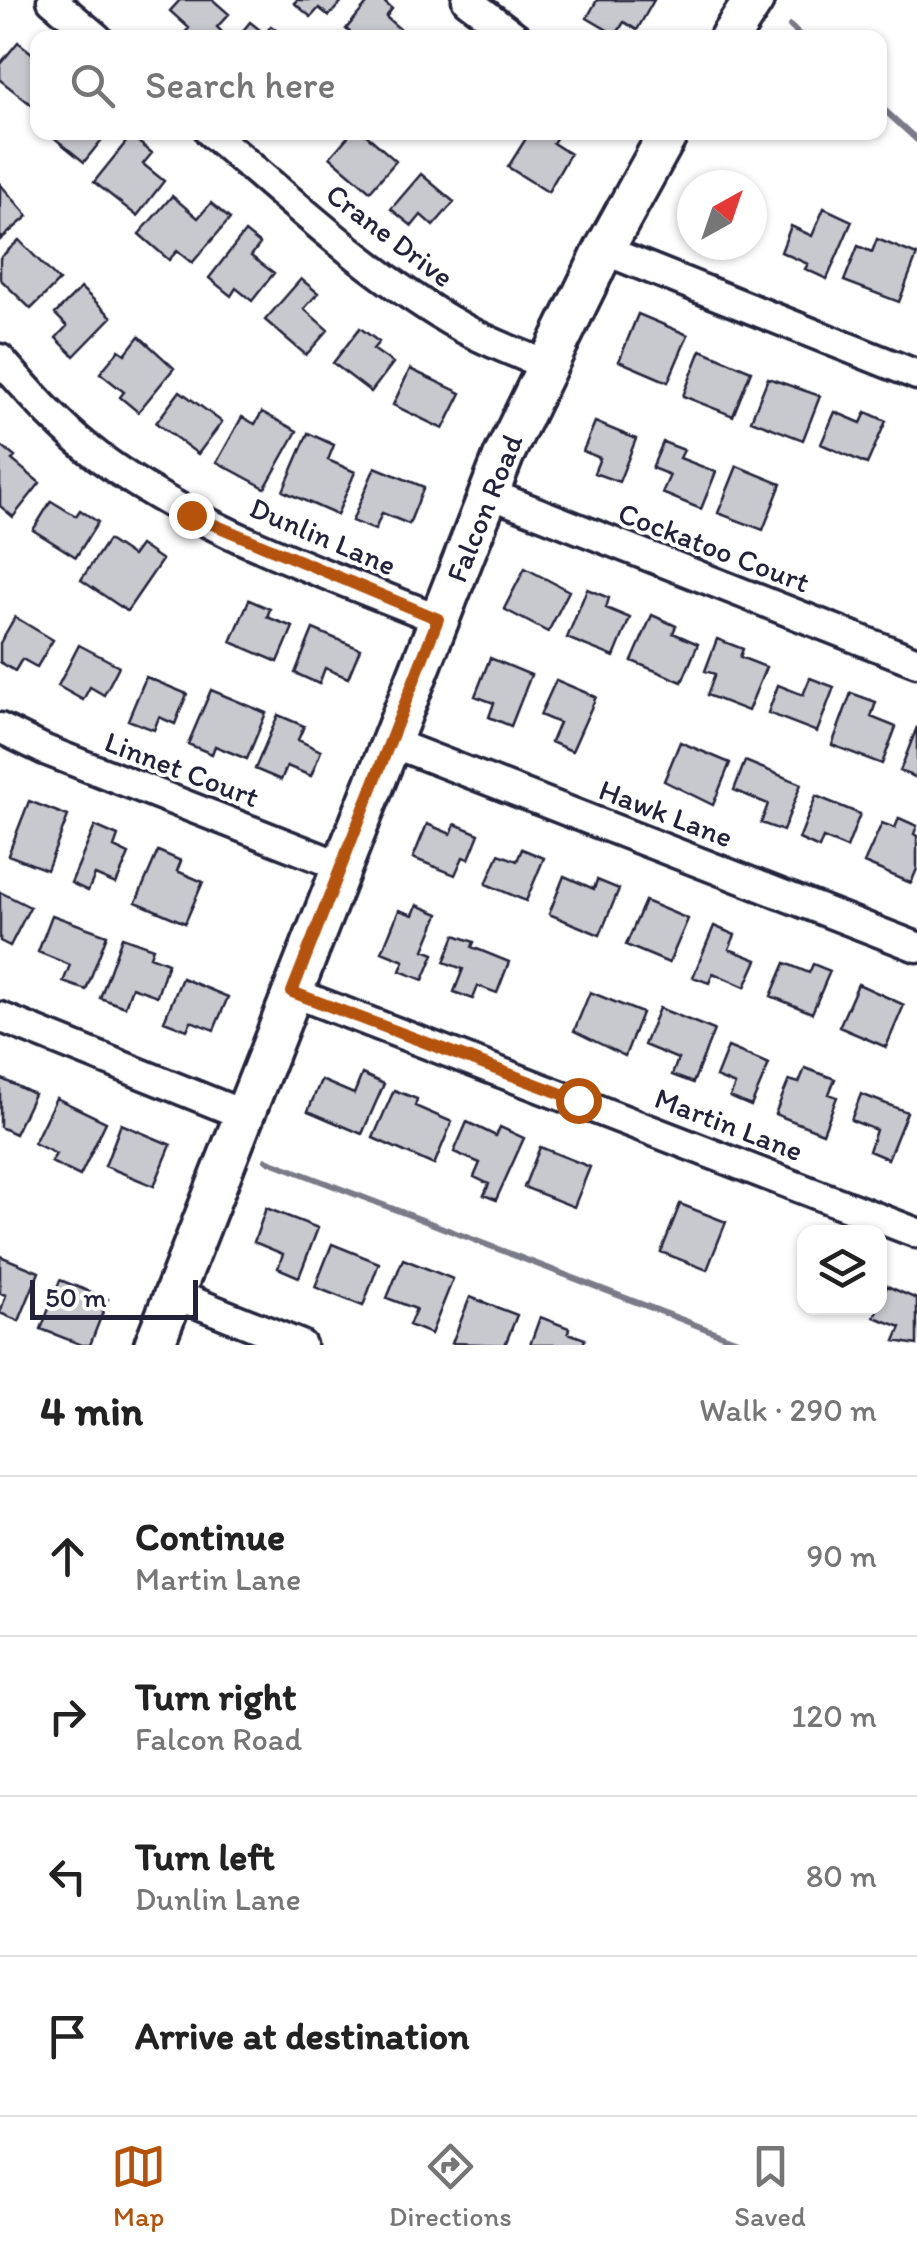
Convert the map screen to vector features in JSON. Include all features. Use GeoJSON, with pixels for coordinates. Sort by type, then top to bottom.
{"type":"FeatureCollection","features":[{"type":"Feature","properties":{"kind":"street"},"geometry":{"type":"LineString","coordinates":[[52,0],[88,30]]}},
{"type":"Feature","properties":{"kind":"street"},"geometry":{"type":"LineString","coordinates":[[467,0],[507,30]]}},
{"type":"Feature","properties":{"kind":"street"},"geometry":{"type":"LineString","coordinates":[[733,30],[754,0]]}},
{"type":"Feature","properties":{"kind":"street","name":"Crane Drive"},"geometry":{"type":"LineString","coordinates":[[220,140],[410,294],[464,329],[546,365]]}},
{"type":"Feature","properties":{"kind":"street","name":"Falcon Road"},"geometry":{"type":"LineString","coordinates":[[154,1345],[488,494],[546,365],[666,140]]}},
{"type":"Feature","properties":{"kind":"street"},"geometry":{"type":"LineString","coordinates":[[604,250],[917,375]]}},
{"type":"Feature","properties":{"kind":"street","name":"Dunlin Lane"},"geometry":{"type":"LineString","coordinates":[[0,360],[52,417],[142,487],[208,522],[438,619]]}},
{"type":"Feature","properties":{"kind":"street","name":"Cockatoo Court"},"geometry":{"type":"LineString","coordinates":[[488,494],[917,662]]}},
{"type":"Feature","properties":{"kind":"street","name":"Linnet Court"},"geometry":{"type":"LineString","coordinates":[[0,728],[44,750],[342,866]]}},
{"type":"Feature","properties":{"kind":"street","name":"Hawk Lane"},"geometry":{"type":"LineString","coordinates":[[390,742],[917,947]]}},
{"type":"Feature","properties":{"kind":"street","name":"Martin Lane"},"geometry":{"type":"LineString","coordinates":[[292,992],[917,1233]]}},
{"type":"Feature","properties":{"kind":"street"},"geometry":{"type":"LineString","coordinates":[[0,1017],[244,1115]]}},
{"type":"Feature","properties":{"kind":"street"},"geometry":{"type":"LineString","coordinates":[[174,1294],[301,1345]]}},
{"type":"Feature","properties":{"kind":"building"},"geometry":{"type":"Polygon","coordinates":[[[180,0],[213,0],[229,14],[217,27],[220,30],[187,30],[170,11],[180,0]]]}},
{"type":"Feature","properties":{"kind":"building"},"geometry":{"type":"Polygon","coordinates":[[[343,0],[329,16],[319,8],[311,17],[294,3],[343,0]]]}},
{"type":"Feature","properties":{"kind":"building"},"geometry":{"type":"Polygon","coordinates":[[[370,0],[382,0],[392,9],[386,17],[401,30],[347,30],[370,0]]]}},
{"type":"Feature","properties":{"kind":"building"},"geometry":{"type":"Polygon","coordinates":[[[597,0],[654,0],[637,30],[624,22],[619,30],[607,30],[587,18],[597,0]]]}},
{"type":"Feature","properties":{"kind":"building"},"geometry":{"type":"Polygon","coordinates":[[[250,22],[260,30],[244,30],[250,22]]]}},
{"type":"Feature","properties":{"kind":"building"},"geometry":{"type":"Polygon","coordinates":[[[18,42],[30,52],[30,104],[0,80],[0,64],[18,42]]]}},
{"type":"Feature","properties":{"kind":"building"},"geometry":{"type":"Polygon","coordinates":[[[57,140],[102,140],[84,162],[57,140]]]}},
{"type":"Feature","properties":{"kind":"building"},"geometry":{"type":"Polygon","coordinates":[[[128,140],[136,140],[152,153],[143,164],[164,181],[137,216],[94,182],[128,140]]]}},
{"type":"Feature","properties":{"kind":"building"},"geometry":{"type":"Polygon","coordinates":[[[345,140],[372,140],[396,161],[370,191],[330,157],[345,140]]]}},
{"type":"Feature","properties":{"kind":"building"},"geometry":{"type":"Polygon","coordinates":[[[525,140],[555,140],[553,143],[570,154],[548,192],[508,167],[525,140]]]}},
{"type":"Feature","properties":{"kind":"building"},"geometry":{"type":"Polygon","coordinates":[[[421,174],[454,202],[433,226],[421,215],[412,226],[391,209],[421,174]]]}},
{"type":"Feature","properties":{"kind":"building"},"geometry":{"type":"Polygon","coordinates":[[[0,184],[28,216],[0,240],[0,184]]]}},
{"type":"Feature","properties":{"kind":"building"},"geometry":{"type":"Polygon","coordinates":[[[172,196],[198,218],[211,203],[230,219],[192,263],[177,251],[169,260],[139,234],[172,196]]]}},
{"type":"Feature","properties":{"kind":"building"},"geometry":{"type":"Polygon","coordinates":[[[824,208],[852,221],[827,279],[805,269],[808,264],[781,252],[791,226],[812,236],[824,208]]]}},
{"type":"Feature","properties":{"kind":"building"},"geometry":{"type":"Polygon","coordinates":[[[245,232],[260,244],[251,256],[274,273],[252,301],[236,288],[231,296],[209,278],[245,232]]]}},
{"type":"Feature","properties":{"kind":"building"},"geometry":{"type":"Polygon","coordinates":[[[877,239],[917,255],[899,302],[844,281],[858,246],[872,252],[877,239]]]}},
{"type":"Feature","properties":{"kind":"building"},"geometry":{"type":"Polygon","coordinates":[[[19,240],[59,281],[31,309],[0,279],[0,258],[19,240]]]}},
{"type":"Feature","properties":{"kind":"building"},"geometry":{"type":"Polygon","coordinates":[[[301,279],[318,293],[304,309],[328,330],[306,355],[265,320],[301,279]]]}},
{"type":"Feature","properties":{"kind":"building"},"geometry":{"type":"Polygon","coordinates":[[[81,288],[112,317],[74,356],[56,338],[67,326],[55,314],[81,288]]]}},
{"type":"Feature","properties":{"kind":"building"},"geometry":{"type":"Polygon","coordinates":[[[638,314],[688,335],[668,382],[619,361],[638,314]]]}},
{"type":"Feature","properties":{"kind":"building"},"geometry":{"type":"Polygon","coordinates":[[[360,328],[379,342],[373,349],[393,363],[371,392],[333,363],[360,328]]]}},
{"type":"Feature","properties":{"kind":"building"},"geometry":{"type":"Polygon","coordinates":[[[139,336],[174,368],[138,412],[120,397],[124,392],[100,373],[119,350],[125,354],[139,336]]]}},
{"type":"Feature","properties":{"kind":"building"},"geometry":{"type":"Polygon","coordinates":[[[701,350],[751,371],[733,416],[683,396],[701,350]]]}},
{"type":"Feature","properties":{"kind":"building"},"geometry":{"type":"Polygon","coordinates":[[[410,369],[461,393],[443,429],[393,405],[410,369]]]}},
{"type":"Feature","properties":{"kind":"building"},"geometry":{"type":"Polygon","coordinates":[[[768,378],[820,396],[803,440],[751,420],[768,378]]]}},
{"type":"Feature","properties":{"kind":"building"},"geometry":{"type":"Polygon","coordinates":[[[180,391],[222,422],[198,454],[156,423],[180,391]]]}},
{"type":"Feature","properties":{"kind":"building"},"geometry":{"type":"Polygon","coordinates":[[[262,412],[297,431],[265,488],[217,462],[242,417],[255,424],[262,412]]]}},
{"type":"Feature","properties":{"kind":"building"},"geometry":{"type":"Polygon","coordinates":[[[835,412],[861,423],[866,412],[886,421],[867,464],[821,444],[835,412]]]}},
{"type":"Feature","properties":{"kind":"building"},"geometry":{"type":"Polygon","coordinates":[[[595,422],[636,439],[619,482],[594,473],[600,458],[583,451],[595,422]]]}},
{"type":"Feature","properties":{"kind":"building"},"geometry":{"type":"Polygon","coordinates":[[[308,433],[334,445],[328,460],[355,472],[337,515],[283,491],[308,433]]]}},
{"type":"Feature","properties":{"kind":"building"},"geometry":{"type":"Polygon","coordinates":[[[663,442],[684,450],[680,458],[716,472],[701,509],[662,493],[670,475],[652,468],[663,442]]]}},
{"type":"Feature","properties":{"kind":"building"},"geometry":{"type":"Polygon","coordinates":[[[0,445],[40,483],[13,517],[0,506],[0,445]]]}},
{"type":"Feature","properties":{"kind":"building"},"geometry":{"type":"Polygon","coordinates":[[[737,466],[781,484],[763,530],[718,513],[737,466]]]}},
{"type":"Feature","properties":{"kind":"building"},"geometry":{"type":"Polygon","coordinates":[[[375,467],[424,487],[409,524],[382,513],[375,530],[352,521],[375,467]]]}},
{"type":"Feature","properties":{"kind":"building"},"geometry":{"type":"Polygon","coordinates":[[[51,501],[76,516],[80,510],[98,522],[76,557],[33,530],[51,501]]]}},
{"type":"Feature","properties":{"kind":"building"},"geometry":{"type":"Polygon","coordinates":[[[108,540],[132,556],[140,545],[162,560],[127,611],[81,580],[108,540]]]}},
{"type":"Feature","properties":{"kind":"building"},"geometry":{"type":"Polygon","coordinates":[[[525,568],[569,591],[548,632],[504,609],[525,568]]]}},
{"type":"Feature","properties":{"kind":"building"},"geometry":{"type":"Polygon","coordinates":[[[587,589],[609,598],[606,608],[630,618],[614,657],[567,638],[587,589]]]}},
{"type":"Feature","properties":{"kind":"building"},"geometry":{"type":"Polygon","coordinates":[[[249,600],[270,609],[267,617],[293,627],[278,662],[231,642],[249,600]]]}},
{"type":"Feature","properties":{"kind":"building"},"geometry":{"type":"Polygon","coordinates":[[[652,615],[676,626],[673,633],[698,644],[682,682],[632,661],[652,615]]]}},
{"type":"Feature","properties":{"kind":"building"},"geometry":{"type":"Polygon","coordinates":[[[15,617],[53,640],[37,667],[22,659],[15,671],[0,662],[0,643],[15,617]]]}},
{"type":"Feature","properties":{"kind":"building"},"geometry":{"type":"Polygon","coordinates":[[[313,629],[360,649],[348,678],[325,668],[319,684],[295,673],[313,629]]]}},
{"type":"Feature","properties":{"kind":"building"},"geometry":{"type":"Polygon","coordinates":[[[717,639],[743,649],[740,657],[766,667],[748,711],[707,695],[715,674],[705,671],[717,639]]]}},
{"type":"Feature","properties":{"kind":"building"},"geometry":{"type":"Polygon","coordinates":[[[79,645],[119,666],[104,695],[90,687],[83,700],[58,686],[79,645]]]}},
{"type":"Feature","properties":{"kind":"building"},"geometry":{"type":"Polygon","coordinates":[[[490,658],[531,675],[511,726],[489,717],[494,703],[475,696],[490,658]]]}},
{"type":"Feature","properties":{"kind":"building"},"geometry":{"type":"Polygon","coordinates":[[[146,677],[187,694],[175,724],[159,717],[154,730],[128,720],[146,677]]]}},
{"type":"Feature","properties":{"kind":"building"},"geometry":{"type":"Polygon","coordinates":[[[810,678],[834,687],[817,732],[768,713],[778,685],[803,695],[810,678]]]}},
{"type":"Feature","properties":{"kind":"building"},"geometry":{"type":"Polygon","coordinates":[[[556,680],[596,697],[572,751],[551,742],[559,723],[540,715],[556,680]]]}},
{"type":"Feature","properties":{"kind":"building"},"geometry":{"type":"Polygon","coordinates":[[[211,690],[266,713],[247,759],[215,746],[212,754],[188,744],[211,690]]]}},
{"type":"Feature","properties":{"kind":"building"},"geometry":{"type":"Polygon","coordinates":[[[851,693],[876,702],[871,717],[896,727],[882,764],[832,745],[851,693]]]}},
{"type":"Feature","properties":{"kind":"building"},"geometry":{"type":"Polygon","coordinates":[[[278,715],[304,726],[298,740],[321,751],[311,776],[287,766],[281,780],[255,769],[278,715]]]}},
{"type":"Feature","properties":{"kind":"building"},"geometry":{"type":"Polygon","coordinates":[[[917,727],[917,778],[900,771],[917,727]]]}},
{"type":"Feature","properties":{"kind":"building"},"geometry":{"type":"Polygon","coordinates":[[[680,742],[730,763],[713,805],[664,781],[680,742]]]}},
{"type":"Feature","properties":{"kind":"building"},"geometry":{"type":"Polygon","coordinates":[[[745,761],[801,784],[783,831],[761,823],[768,804],[734,790],[745,761]]]}},
{"type":"Feature","properties":{"kind":"building"},"geometry":{"type":"Polygon","coordinates":[[[816,796],[860,814],[847,848],[823,838],[819,848],[799,839],[816,796]]]}},
{"type":"Feature","properties":{"kind":"building"},"geometry":{"type":"Polygon","coordinates":[[[29,801],[68,816],[47,870],[8,855],[29,801]]]}},
{"type":"Feature","properties":{"kind":"building"},"geometry":{"type":"Polygon","coordinates":[[[899,818],[917,826],[917,869],[911,883],[864,863],[882,823],[895,828],[899,818]]]}},
{"type":"Feature","properties":{"kind":"building"},"geometry":{"type":"Polygon","coordinates":[[[427,824],[451,834],[455,824],[479,834],[469,859],[463,857],[455,875],[413,858],[427,824]]]}},
{"type":"Feature","properties":{"kind":"building"},"geometry":{"type":"Polygon","coordinates":[[[95,826],[118,836],[114,847],[129,854],[116,884],[95,875],[88,891],[71,883],[95,826]]]}},
{"type":"Feature","properties":{"kind":"building"},"geometry":{"type":"Polygon","coordinates":[[[522,849],[544,858],[526,901],[486,884],[499,854],[517,861],[522,849]]]}},
{"type":"Feature","properties":{"kind":"building"},"geometry":{"type":"Polygon","coordinates":[[[158,851],[181,861],[177,871],[203,882],[185,923],[136,902],[158,851]]]}},
{"type":"Feature","properties":{"kind":"building"},"geometry":{"type":"Polygon","coordinates":[[[564,876],[594,889],[597,880],[619,889],[600,935],[549,914],[564,876]]]}},
{"type":"Feature","properties":{"kind":"building"},"geometry":{"type":"Polygon","coordinates":[[[0,892],[30,907],[10,946],[0,941],[0,892]]]}},
{"type":"Feature","properties":{"kind":"building"},"geometry":{"type":"Polygon","coordinates":[[[645,901],[688,919],[669,963],[626,945],[645,901]]]}},
{"type":"Feature","properties":{"kind":"building"},"geometry":{"type":"Polygon","coordinates":[[[417,905],[439,914],[424,950],[434,954],[423,980],[400,971],[404,961],[382,952],[399,910],[413,915],[417,905]]]}},
{"type":"Feature","properties":{"kind":"building"},"geometry":{"type":"Polygon","coordinates":[[[52,915],[107,935],[86,990],[63,982],[70,965],[38,952],[52,915]]]}},
{"type":"Feature","properties":{"kind":"building"},"geometry":{"type":"Polygon","coordinates":[[[714,926],[735,935],[729,949],[757,960],[745,987],[713,973],[709,983],[693,977],[714,926]]]}},
{"type":"Feature","properties":{"kind":"building"},"geometry":{"type":"Polygon","coordinates":[[[455,935],[474,942],[472,947],[509,962],[497,993],[478,986],[473,999],[454,992],[463,969],[444,962],[455,935]]]}},
{"type":"Feature","properties":{"kind":"building"},"geometry":{"type":"Polygon","coordinates":[[[122,937],[153,948],[150,956],[168,963],[157,996],[132,987],[125,1007],[100,998],[122,937]]]}},
{"type":"Feature","properties":{"kind":"building"},"geometry":{"type":"Polygon","coordinates":[[[785,963],[809,973],[813,964],[830,971],[812,1013],[771,996],[785,963]]]}},
{"type":"Feature","properties":{"kind":"building"},"geometry":{"type":"Polygon","coordinates":[[[182,978],[228,997],[214,1030],[191,1021],[187,1030],[164,1021],[182,978]]]}},
{"type":"Feature","properties":{"kind":"building"},"geometry":{"type":"Polygon","coordinates":[[[858,984],[904,1005],[886,1047],[839,1027],[858,984]]]}},
{"type":"Feature","properties":{"kind":"building"},"geometry":{"type":"Polygon","coordinates":[[[590,992],[642,1013],[625,1056],[574,1031],[590,992]]]}},
{"type":"Feature","properties":{"kind":"building"},"geometry":{"type":"Polygon","coordinates":[[[659,1008],[714,1030],[693,1083],[672,1075],[678,1059],[644,1045],[659,1008]]]}},
{"type":"Feature","properties":{"kind":"building"},"geometry":{"type":"Polygon","coordinates":[[[728,1047],[769,1064],[751,1106],[730,1097],[735,1085],[716,1077],[728,1047]]]}},
{"type":"Feature","properties":{"kind":"building"},"geometry":{"type":"Polygon","coordinates":[[[805,1068],[835,1079],[829,1094],[837,1097],[823,1133],[775,1114],[789,1080],[799,1083],[805,1068]]]}},
{"type":"Feature","properties":{"kind":"building"},"geometry":{"type":"Polygon","coordinates":[[[362,1074],[384,1084],[362,1134],[308,1111],[321,1080],[354,1094],[362,1074]]]}},
{"type":"Feature","properties":{"kind":"building"},"geometry":{"type":"Polygon","coordinates":[[[0,1078],[34,1094],[15,1134],[0,1127],[0,1078]]]}},
{"type":"Feature","properties":{"kind":"building"},"geometry":{"type":"Polygon","coordinates":[[[394,1090],[417,1099],[415,1106],[452,1122],[434,1165],[373,1138],[394,1090]]]}},
{"type":"Feature","properties":{"kind":"building"},"geometry":{"type":"Polygon","coordinates":[[[861,1094],[907,1112],[888,1159],[869,1151],[876,1130],[851,1120],[861,1094]]]}},
{"type":"Feature","properties":{"kind":"building"},"geometry":{"type":"Polygon","coordinates":[[[56,1098],[106,1122],[80,1176],[51,1162],[56,1154],[34,1143],[56,1098]]]}},
{"type":"Feature","properties":{"kind":"building"},"geometry":{"type":"Polygon","coordinates":[[[467,1122],[496,1136],[500,1127],[524,1138],[496,1200],[484,1195],[489,1184],[474,1177],[480,1163],[454,1152],[467,1122]]]}},
{"type":"Feature","properties":{"kind":"building"},"geometry":{"type":"Polygon","coordinates":[[[121,1124],[171,1145],[154,1186],[105,1166],[121,1124]]]}},
{"type":"Feature","properties":{"kind":"building"},"geometry":{"type":"Polygon","coordinates":[[[540,1147],[590,1167],[574,1207],[524,1187],[540,1147]]]}},
{"type":"Feature","properties":{"kind":"building"},"geometry":{"type":"Polygon","coordinates":[[[680,1204],[726,1222],[707,1270],[661,1252],[680,1204]]]}},
{"type":"Feature","properties":{"kind":"building"},"geometry":{"type":"Polygon","coordinates":[[[266,1208],[318,1228],[299,1277],[278,1268],[283,1254],[254,1242],[266,1208]]]}},
{"type":"Feature","properties":{"kind":"building"},"geometry":{"type":"Polygon","coordinates":[[[332,1244],[379,1263],[363,1306],[315,1287],[332,1244]]]}},
{"type":"Feature","properties":{"kind":"building"},"geometry":{"type":"Polygon","coordinates":[[[0,1256],[39,1272],[19,1321],[0,1313],[6,1295],[0,1293],[0,1256]]]}},
{"type":"Feature","properties":{"kind":"building"},"geometry":{"type":"Polygon","coordinates":[[[403,1259],[453,1279],[431,1334],[409,1325],[416,1309],[387,1298],[403,1259]]]}},
{"type":"Feature","properties":{"kind":"building"},"geometry":{"type":"Polygon","coordinates":[[[60,1280],[108,1299],[90,1345],[41,1329],[60,1280]]]}},
{"type":"Feature","properties":{"kind":"building"},"geometry":{"type":"Polygon","coordinates":[[[887,1286],[917,1299],[917,1345],[895,1341],[901,1327],[874,1317],[887,1315],[887,1286]]]}},
{"type":"Feature","properties":{"kind":"building"},"geometry":{"type":"Polygon","coordinates":[[[470,1297],[517,1315],[505,1345],[452,1343],[470,1297]]]}},
{"type":"Feature","properties":{"kind":"building"},"geometry":{"type":"Polygon","coordinates":[[[540,1317],[569,1328],[568,1333],[585,1339],[583,1345],[530,1345],[540,1317]]]}},
{"type":"Feature","properties":{"kind":"waterway"},"geometry":{"type":"LineString","coordinates":[[790,26],[794,30]]}},
{"type":"Feature","properties":{"kind":"waterway"},"geometry":{"type":"LineString","coordinates":[[887,112],[917,140]]}},
{"type":"Feature","properties":{"kind":"waterway"},"geometry":{"type":"LineString","coordinates":[[266,1160],[748,1345]]}},
{"type":"Feature","properties":{"kind":"route"},"geometry":{"type":"LineString","coordinates":[[191,515],[438,619],[292,992],[578,1100]]}}]}
